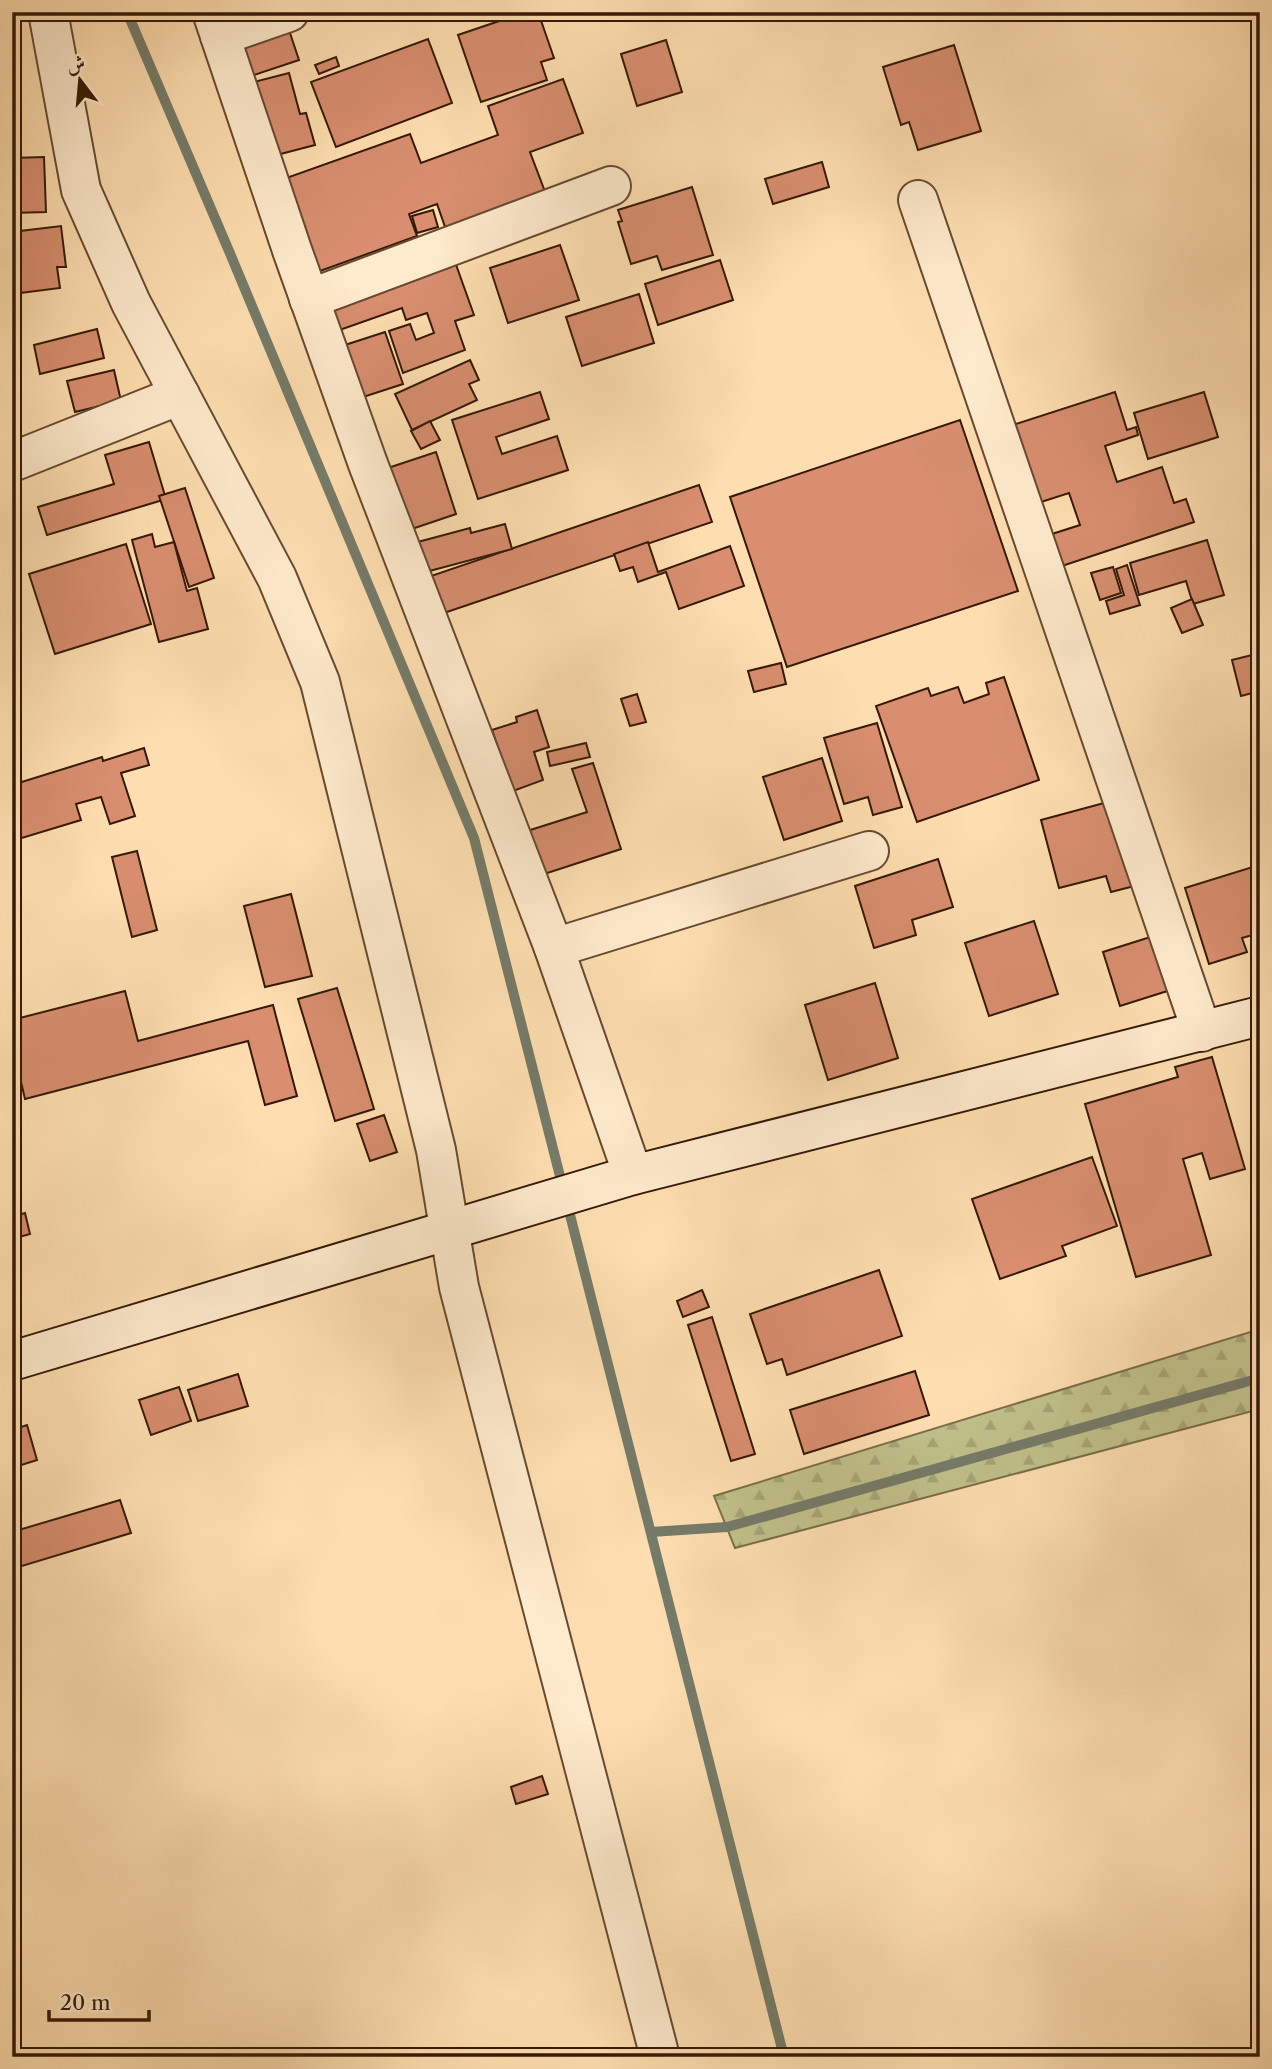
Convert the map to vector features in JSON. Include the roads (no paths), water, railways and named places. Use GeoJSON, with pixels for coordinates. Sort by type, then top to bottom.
{"type":"FeatureCollection","features":[{"type":"Feature","properties":{"kind":"street"},"geometry":{"type":"LineString","coordinates":[[48,12],[81,190],[126,293],[277,578],[320,682],[436,1150],[460,1287],[660,2057]]}},
{"type":"Feature","properties":{"kind":"street"},"geometry":{"type":"LineString","coordinates":[[289,12],[216,24],[368,464],[554,948],[626,1177]]}},
{"type":"Feature","properties":{"kind":"street"},"geometry":{"type":"LineString","coordinates":[[309,299],[611,186]]}},
{"type":"Feature","properties":{"kind":"street"},"geometry":{"type":"LineString","coordinates":[[918,200],[1202,1032]]}},
{"type":"Feature","properties":{"kind":"street"},"geometry":{"type":"LineString","coordinates":[[12,462],[180,395]]}},
{"type":"Feature","properties":{"kind":"street"},"geometry":{"type":"LineString","coordinates":[[554,948],[869,851]]}},
{"type":"Feature","properties":{"kind":"street"},"geometry":{"type":"LineString","coordinates":[[12,1361],[626,1177],[1260,1016]]}},
{"type":"Feature","properties":{"kind":"waterway"},"geometry":{"type":"LineString","coordinates":[[127,12],[474,838],[563,1188]]}},
{"type":"Feature","properties":{"kind":"waterway"},"geometry":{"type":"LineString","coordinates":[[567,1203],[784,2057]]}},
{"type":"Feature","properties":{"kind":"waterway"},"geometry":{"type":"LineString","coordinates":[[651,1532],[727,1527],[1260,1378]]}}]}
